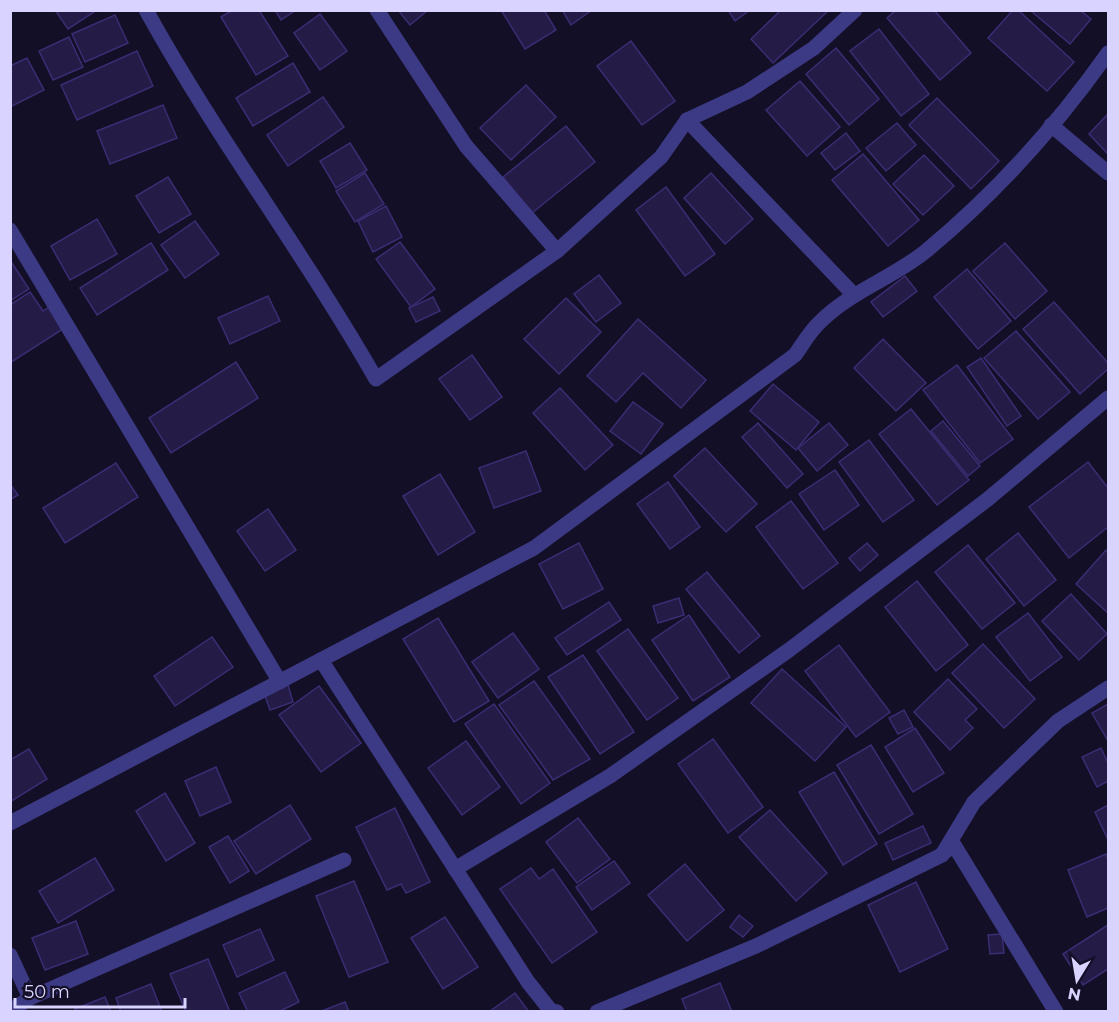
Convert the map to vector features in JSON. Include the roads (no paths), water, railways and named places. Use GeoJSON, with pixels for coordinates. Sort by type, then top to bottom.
{"type":"FeatureCollection","features":[{"type":"Feature","properties":{"kind":"street"},"geometry":{"type":"LineString","coordinates":[[146,10],[182,75],[340,315],[376,379],[557,251],[661,157],[687,120],[747,92],[814,48],[855,10]]}},
{"type":"Feature","properties":{"kind":"street"},"geometry":{"type":"LineString","coordinates":[[377,10],[466,146],[557,251]]}},
{"type":"Feature","properties":{"kind":"street"},"geometry":{"type":"LineString","coordinates":[[10,824],[534,548],[795,355],[819,322],[854,295],[923,253],[965,218],[1083,89],[1108,53]]}},
{"type":"Feature","properties":{"kind":"street"},"geometry":{"type":"LineString","coordinates":[[687,120],[854,295]]}},
{"type":"Feature","properties":{"kind":"street"},"geometry":{"type":"LineString","coordinates":[[1051,125],[1108,173]]}},
{"type":"Feature","properties":{"kind":"street"},"geometry":{"type":"LineString","coordinates":[[10,230],[280,682]]}},
{"type":"Feature","properties":{"kind":"street"},"geometry":{"type":"LineString","coordinates":[[455,869],[610,776],[789,650],[988,500],[1108,398]]}},
{"type":"Feature","properties":{"kind":"street"},"geometry":{"type":"LineString","coordinates":[[321,660],[528,982],[551,1011],[557,1011]]}},
{"type":"Feature","properties":{"kind":"street"},"geometry":{"type":"LineString","coordinates":[[942,855],[974,802],[1058,721],[1108,688]]}},
{"type":"Feature","properties":{"kind":"street"},"geometry":{"type":"LineString","coordinates":[[597,1011],[756,946],[942,855],[954,845],[1056,1011]]}},
{"type":"Feature","properties":{"kind":"street"},"geometry":{"type":"LineString","coordinates":[[10,1011],[30,998],[344,860]]}},
{"type":"Feature","properties":{"kind":"street"},"geometry":{"type":"LineString","coordinates":[[10,955],[30,998]]}}]}
